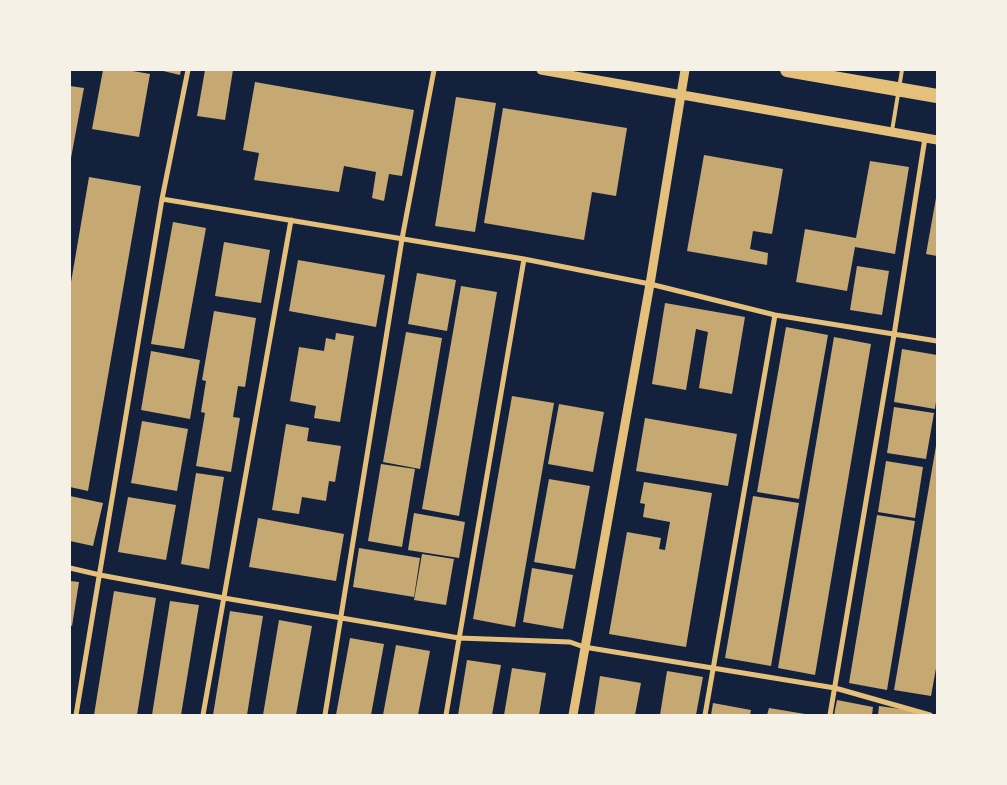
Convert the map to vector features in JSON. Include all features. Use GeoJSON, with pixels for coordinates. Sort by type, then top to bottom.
{"type":"FeatureCollection","features":[{"type":"Feature","properties":{"kind":"highway"},"geometry":{"type":"LineString","coordinates":[[787,70],[937,96]]}},
{"type":"Feature","properties":{"kind":"street"},"geometry":{"type":"LineString","coordinates":[[76,715],[162,200],[188,70]]}},
{"type":"Feature","properties":{"kind":"street"},"geometry":{"type":"LineString","coordinates":[[325,715],[402,239],[434,70]]}},
{"type":"Feature","properties":{"kind":"street"},"geometry":{"type":"LineString","coordinates":[[541,70],[681,93],[937,140]]}},
{"type":"Feature","properties":{"kind":"street"},"geometry":{"type":"LineString","coordinates":[[573,715],[650,284],[685,70]]}},
{"type":"Feature","properties":{"kind":"street"},"geometry":{"type":"LineString","coordinates":[[830,715],[925,138]]}},
{"type":"Feature","properties":{"kind":"street"},"geometry":{"type":"LineString","coordinates":[[162,200],[524,259],[650,284],[775,315],[894,335],[937,340]]}},
{"type":"Feature","properties":{"kind":"street"},"geometry":{"type":"LineString","coordinates":[[203,715],[291,220]]}},
{"type":"Feature","properties":{"kind":"street"},"geometry":{"type":"LineString","coordinates":[[446,715],[524,259]]}},
{"type":"Feature","properties":{"kind":"street"},"geometry":{"type":"LineString","coordinates":[[705,715],[775,315]]}},
{"type":"Feature","properties":{"kind":"street"},"geometry":{"type":"LineString","coordinates":[[70,568],[100,576],[458,638],[570,642],[584,647],[835,688],[930,715]]}},
{"type":"Feature","properties":{"kind":"lane"},"geometry":{"type":"LineString","coordinates":[[892,131],[902,70]]}},
{"type":"Feature","properties":{"kind":"building"},"geometry":{"type":"Polygon","coordinates":[[[103,70],[127,70],[150,74],[139,137],[92,129],[103,70]]]}},
{"type":"Feature","properties":{"kind":"building"},"geometry":{"type":"Polygon","coordinates":[[[159,70],[181,70],[180,75],[159,70]]]}},
{"type":"Feature","properties":{"kind":"building"},"geometry":{"type":"Polygon","coordinates":[[[205,70],[233,70],[225,120],[197,116],[205,70]]]}},
{"type":"Feature","properties":{"kind":"building"},"geometry":{"type":"Polygon","coordinates":[[[255,82],[414,110],[402,176],[389,174],[384,201],[372,198],[376,172],[344,166],[339,192],[254,180],[259,153],[243,150],[255,82]]]}},
{"type":"Feature","properties":{"kind":"building"},"geometry":{"type":"Polygon","coordinates":[[[70,86],[84,88],[71,158],[70,158],[70,86]]]}},
{"type":"Feature","properties":{"kind":"building"},"geometry":{"type":"Polygon","coordinates":[[[456,97],[496,103],[475,232],[435,226],[456,97]]]}},
{"type":"Feature","properties":{"kind":"building"},"geometry":{"type":"Polygon","coordinates":[[[503,108],[627,128],[616,196],[592,192],[584,240],[484,223],[503,108]]]}},
{"type":"Feature","properties":{"kind":"building"},"geometry":{"type":"Polygon","coordinates":[[[704,155],[783,169],[772,234],[753,231],[750,249],[768,253],[767,265],[687,251],[704,155]]]}},
{"type":"Feature","properties":{"kind":"building"},"geometry":{"type":"Polygon","coordinates":[[[870,161],[909,167],[895,254],[855,247],[847,291],[796,282],[805,229],[856,238],[870,161]]]}},
{"type":"Feature","properties":{"kind":"building"},"geometry":{"type":"Polygon","coordinates":[[[89,177],[141,186],[88,491],[70,487],[70,288],[89,177]]]}},
{"type":"Feature","properties":{"kind":"building"},"geometry":{"type":"Polygon","coordinates":[[[937,198],[937,256],[926,254],[937,198]]]}},
{"type":"Feature","properties":{"kind":"building"},"geometry":{"type":"Polygon","coordinates":[[[173,222],[206,228],[184,349],[151,344],[173,222]]]}},
{"type":"Feature","properties":{"kind":"building"},"geometry":{"type":"Polygon","coordinates":[[[224,242],[270,250],[261,303],[215,296],[224,242]]]}},
{"type":"Feature","properties":{"kind":"building"},"geometry":{"type":"Polygon","coordinates":[[[298,260],[385,275],[376,327],[289,311],[298,260]]]}},
{"type":"Feature","properties":{"kind":"building"},"geometry":{"type":"Polygon","coordinates":[[[857,266],[889,271],[882,315],[850,310],[857,266]]]}},
{"type":"Feature","properties":{"kind":"building"},"geometry":{"type":"Polygon","coordinates":[[[417,273],[456,280],[447,331],[408,324],[417,273]]]}},
{"type":"Feature","properties":{"kind":"building"},"geometry":{"type":"Polygon","coordinates":[[[461,286],[497,292],[459,516],[422,509],[461,286]]]}},
{"type":"Feature","properties":{"kind":"building"},"geometry":{"type":"Polygon","coordinates":[[[665,303],[745,317],[732,394],[699,388],[708,332],[696,329],[686,390],[652,384],[665,303]]]}},
{"type":"Feature","properties":{"kind":"building"},"geometry":{"type":"Polygon","coordinates":[[[214,311],[256,318],[245,387],[238,386],[233,417],[240,418],[231,472],[196,466],[205,413],[201,412],[206,381],[202,380],[214,311]]]}},
{"type":"Feature","properties":{"kind":"building"},"geometry":{"type":"Polygon","coordinates":[[[786,327],[828,335],[799,499],[757,492],[786,327]]]}},
{"type":"Feature","properties":{"kind":"building"},"geometry":{"type":"Polygon","coordinates":[[[406,332],[442,338],[420,469],[383,462],[406,332]]]}},
{"type":"Feature","properties":{"kind":"building"},"geometry":{"type":"Polygon","coordinates":[[[336,333],[354,336],[340,422],[314,418],[316,406],[290,401],[299,347],[324,351],[326,338],[335,340],[336,333]]]}},
{"type":"Feature","properties":{"kind":"building"},"geometry":{"type":"Polygon","coordinates":[[[834,337],[871,344],[815,675],[778,668],[834,337]]]}},
{"type":"Feature","properties":{"kind":"building"},"geometry":{"type":"Polygon","coordinates":[[[902,349],[937,355],[935,409],[894,402],[902,349]]]}},
{"type":"Feature","properties":{"kind":"building"},"geometry":{"type":"Polygon","coordinates":[[[151,351],[200,360],[190,419],[141,410],[151,351]]]}},
{"type":"Feature","properties":{"kind":"building"},"geometry":{"type":"Polygon","coordinates":[[[512,396],[554,403],[515,627],[473,619],[512,396]]]}},
{"type":"Feature","properties":{"kind":"building"},"geometry":{"type":"Polygon","coordinates":[[[559,404],[604,412],[593,472],[548,464],[559,404]]]}},
{"type":"Feature","properties":{"kind":"building"},"geometry":{"type":"Polygon","coordinates":[[[894,407],[934,413],[926,459],[887,453],[894,407]]]}},
{"type":"Feature","properties":{"kind":"building"},"geometry":{"type":"Polygon","coordinates":[[[645,418],[737,434],[728,486],[636,471],[645,418]]]}},
{"type":"Feature","properties":{"kind":"building"},"geometry":{"type":"Polygon","coordinates":[[[142,421],[188,429],[177,491],[131,483],[142,421]]]}},
{"type":"Feature","properties":{"kind":"building"},"geometry":{"type":"Polygon","coordinates":[[[286,424],[309,428],[307,441],[341,446],[335,482],[329,481],[326,501],[302,497],[299,514],[272,510],[286,424]]]}},
{"type":"Feature","properties":{"kind":"building"},"geometry":{"type":"Polygon","coordinates":[[[936,446],[937,663],[931,696],[894,690],[936,446]]]}},
{"type":"Feature","properties":{"kind":"building"},"geometry":{"type":"Polygon","coordinates":[[[886,461],[923,467],[915,518],[878,512],[886,461]]]}},
{"type":"Feature","properties":{"kind":"building"},"geometry":{"type":"Polygon","coordinates":[[[381,464],[415,469],[402,547],[368,541],[381,464]]]}},
{"type":"Feature","properties":{"kind":"building"},"geometry":{"type":"Polygon","coordinates":[[[196,473],[224,477],[209,569],[181,564],[196,473]]]}},
{"type":"Feature","properties":{"kind":"building"},"geometry":{"type":"Polygon","coordinates":[[[549,479],[590,486],[575,569],[534,562],[549,479]]]}},
{"type":"Feature","properties":{"kind":"building"},"geometry":{"type":"Polygon","coordinates":[[[644,482],[712,493],[686,647],[609,634],[627,532],[661,538],[659,549],[665,550],[670,522],[643,517],[645,504],[640,503],[644,482]]]}},
{"type":"Feature","properties":{"kind":"building"},"geometry":{"type":"Polygon","coordinates":[[[70,496],[103,503],[93,546],[70,541],[70,496]]]}},
{"type":"Feature","properties":{"kind":"building"},"geometry":{"type":"Polygon","coordinates":[[[753,496],[799,503],[771,666],[725,658],[753,496]]]}},
{"type":"Feature","properties":{"kind":"building"},"geometry":{"type":"Polygon","coordinates":[[[128,497],[176,505],[166,560],[118,552],[128,497]]]}},
{"type":"Feature","properties":{"kind":"building"},"geometry":{"type":"Polygon","coordinates":[[[414,513],[465,522],[459,558],[408,550],[414,513]]]}},
{"type":"Feature","properties":{"kind":"building"},"geometry":{"type":"Polygon","coordinates":[[[877,515],[915,521],[887,690],[849,683],[877,515]]]}},
{"type":"Feature","properties":{"kind":"building"},"geometry":{"type":"Polygon","coordinates":[[[258,518],[344,534],[336,581],[249,567],[258,518]]]}},
{"type":"Feature","properties":{"kind":"building"},"geometry":{"type":"Polygon","coordinates":[[[359,548],[420,558],[414,597],[353,587],[359,548]]]}},
{"type":"Feature","properties":{"kind":"building"},"geometry":{"type":"Polygon","coordinates":[[[422,554],[454,559],[446,605],[414,600],[422,554]]]}},
{"type":"Feature","properties":{"kind":"building"},"geometry":{"type":"Polygon","coordinates":[[[532,568],[573,575],[563,629],[523,622],[532,568]]]}},
{"type":"Feature","properties":{"kind":"building"},"geometry":{"type":"Polygon","coordinates":[[[70,581],[79,582],[72,626],[70,625],[70,581]]]}},
{"type":"Feature","properties":{"kind":"building"},"geometry":{"type":"Polygon","coordinates":[[[114,591],[156,598],[137,715],[94,715],[114,591]]]}},
{"type":"Feature","properties":{"kind":"building"},"geometry":{"type":"Polygon","coordinates":[[[170,601],[199,605],[181,715],[152,715],[170,601]]]}},
{"type":"Feature","properties":{"kind":"building"},"geometry":{"type":"Polygon","coordinates":[[[230,611],[263,616],[247,715],[213,715],[230,611]]]}},
{"type":"Feature","properties":{"kind":"building"},"geometry":{"type":"Polygon","coordinates":[[[279,620],[312,626],[296,715],[263,715],[279,620]]]}},
{"type":"Feature","properties":{"kind":"building"},"geometry":{"type":"Polygon","coordinates":[[[350,638],[384,644],[371,715],[336,715],[350,638]]]}},
{"type":"Feature","properties":{"kind":"building"},"geometry":{"type":"Polygon","coordinates":[[[396,645],[430,651],[418,715],[383,715],[396,645]]]}},
{"type":"Feature","properties":{"kind":"building"},"geometry":{"type":"Polygon","coordinates":[[[467,660],[501,665],[492,715],[458,715],[467,660]]]}},
{"type":"Feature","properties":{"kind":"building"},"geometry":{"type":"Polygon","coordinates":[[[512,668],[546,673],[539,715],[504,715],[512,668]]]}},
{"type":"Feature","properties":{"kind":"building"},"geometry":{"type":"Polygon","coordinates":[[[667,671],[703,677],[696,715],[660,715],[667,671]]]}},
{"type":"Feature","properties":{"kind":"building"},"geometry":{"type":"Polygon","coordinates":[[[600,676],[641,683],[635,715],[594,715],[600,676]]]}},
{"type":"Feature","properties":{"kind":"building"},"geometry":{"type":"Polygon","coordinates":[[[837,700],[873,707],[872,715],[834,715],[837,700]]]}},
{"type":"Feature","properties":{"kind":"building"},"geometry":{"type":"Polygon","coordinates":[[[713,703],[751,710],[750,715],[711,715],[713,703]]]}},
{"type":"Feature","properties":{"kind":"building"},"geometry":{"type":"Polygon","coordinates":[[[879,706],[922,712],[922,715],[878,715],[879,706]]]}},
{"type":"Feature","properties":{"kind":"building"},"geometry":{"type":"Polygon","coordinates":[[[769,708],[805,714],[805,715],[767,715],[769,708]]]}}]}
